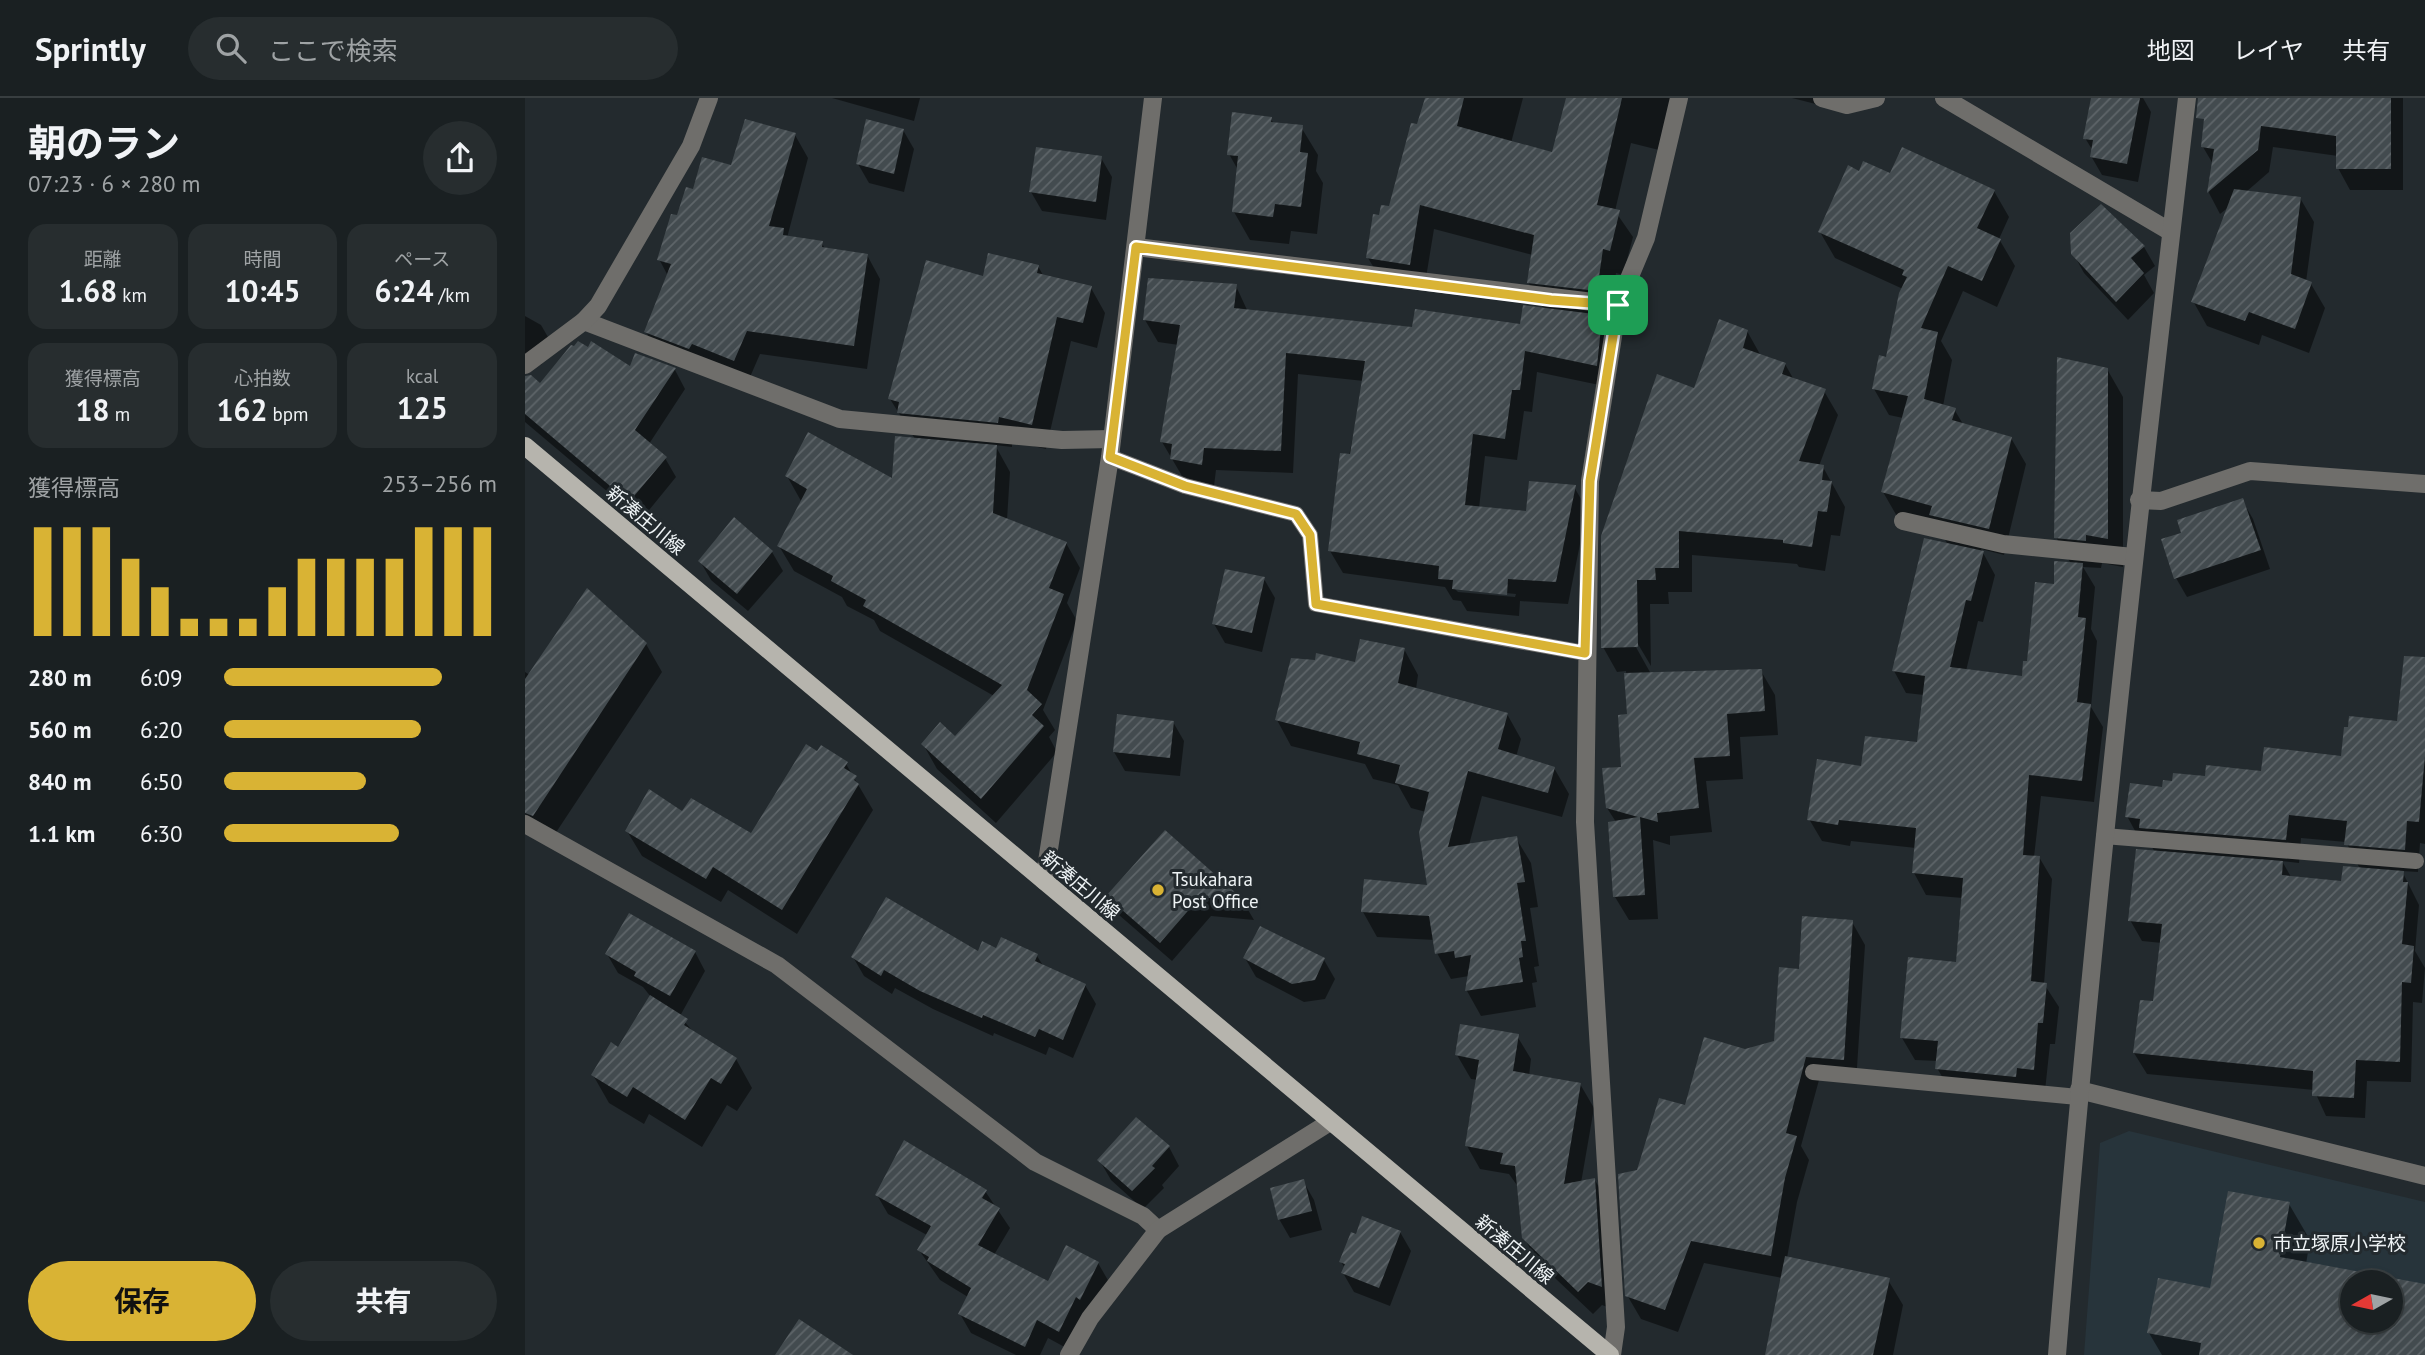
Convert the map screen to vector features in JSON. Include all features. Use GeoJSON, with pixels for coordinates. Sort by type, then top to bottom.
{"type":"FeatureCollection","features":[{"type":"Feature","properties":{"kind":"main road","name":"新湊庄川線"},"geometry":{"type":"LineString","coordinates":[[525,446],[1611,1355]]}},
{"type":"Feature","properties":{"kind":"street"},"geometry":{"type":"LineString","coordinates":[[525,365],[584,321],[598,306],[691,146],[709,98]]}},
{"type":"Feature","properties":{"kind":"street"},"geometry":{"type":"LineString","coordinates":[[1044,881],[1110,457],[1153,98]]}},
{"type":"Feature","properties":{"kind":"street"},"geometry":{"type":"LineString","coordinates":[[1611,1355],[1616,1327],[1585,822],[1585,653],[1590,481],[1618,305],[1646,238],[1679,98]]}},
{"type":"Feature","properties":{"kind":"street"},"geometry":{"type":"LineString","coordinates":[[1822,98],[1847,105],[1876,98]]}},
{"type":"Feature","properties":{"kind":"street"},"geometry":{"type":"LineString","coordinates":[[1944,98],[2171,232]]}},
{"type":"Feature","properties":{"kind":"street"},"geometry":{"type":"LineString","coordinates":[[2057,1355],[2078,1094],[2104,836],[2139,500],[2187,98]]}},
{"type":"Feature","properties":{"kind":"street"},"geometry":{"type":"LineString","coordinates":[[1136,247],[1551,300],[1618,305]]}},
{"type":"Feature","properties":{"kind":"street"},"geometry":{"type":"LineString","coordinates":[[584,321],[840,419],[1062,440],[1112,439]]}},
{"type":"Feature","properties":{"kind":"street"},"geometry":{"type":"LineString","coordinates":[[2139,500],[2161,501],[2250,471],[2425,484]]}},
{"type":"Feature","properties":{"kind":"street"},"geometry":{"type":"LineString","coordinates":[[1903,521],[2003,544],[2133,557]]}},
{"type":"Feature","properties":{"kind":"street"},"geometry":{"type":"LineString","coordinates":[[525,824],[777,965],[1035,1163],[1143,1216],[1158,1230]]}},
{"type":"Feature","properties":{"kind":"street"},"geometry":{"type":"LineString","coordinates":[[2078,1094],[2425,1176]]}},
{"type":"Feature","properties":{"kind":"street"},"geometry":{"type":"LineString","coordinates":[[1069,1355],[1090,1318],[1158,1230],[1330,1122]]}},
{"type":"Feature","properties":{"kind":"lane"},"geometry":{"type":"LineString","coordinates":[[1110,457],[1185,486],[1296,514],[1310,535],[1316,604],[1585,653]]}},
{"type":"Feature","properties":{"kind":"lane"},"geometry":{"type":"LineString","coordinates":[[2104,836],[2416,861]]}},
{"type":"Feature","properties":{"kind":"lane"},"geometry":{"type":"LineString","coordinates":[[1813,1072],[2078,1094]]}},
{"type":"Feature","properties":{"kind":"shaded area","name":"市立塚原小学校"},"geometry":{"type":"Polygon","coordinates":[[[2129,1131],[2425,1202],[2425,1355],[2084,1355],[2100,1143],[2129,1131]]]}},
{"type":"Feature","properties":{"kind":"building"},"geometry":{"type":"Polygon","coordinates":[[[1425,98],[1464,98],[1457,126],[1552,152],[1566,98],[1622,98],[1597,205],[1620,210],[1610,251],[1603,249],[1597,291],[1527,283],[1534,235],[1420,205],[1410,265],[1366,258],[1373,214],[1379,215],[1381,205],[1389,206],[1411,123],[1417,124],[1425,98]]]}},
{"type":"Feature","properties":{"kind":"building"},"geometry":{"type":"Polygon","coordinates":[[[2091,98],[2140,98],[2127,164],[2090,157],[2093,140],[2083,139],[2091,98]]]}},
{"type":"Feature","properties":{"kind":"building"},"geometry":{"type":"Polygon","coordinates":[[[2198,98],[2391,98],[2391,169],[2336,169],[2336,136],[2261,126],[2258,150],[2207,193],[2214,149],[2201,147],[2204,119],[2196,118],[2198,98]]]}},
{"type":"Feature","properties":{"kind":"building"},"geometry":{"type":"Polygon","coordinates":[[[1232,112],[1272,117],[1271,122],[1303,125],[1300,152],[1308,153],[1301,207],[1275,204],[1273,217],[1232,212],[1238,156],[1227,155],[1232,112]]]}},
{"type":"Feature","properties":{"kind":"building"},"geometry":{"type":"Polygon","coordinates":[[[745,119],[796,133],[769,226],[784,228],[783,235],[823,241],[822,247],[868,254],[854,346],[747,331],[734,361],[692,344],[689,349],[644,332],[671,264],[657,260],[671,214],[677,215],[686,187],[693,189],[702,157],[731,165],[745,119]]]}},
{"type":"Feature","properties":{"kind":"building"},"geometry":{"type":"Polygon","coordinates":[[[866,119],[904,129],[894,174],[856,164],[866,119]]]}},
{"type":"Feature","properties":{"kind":"building"},"geometry":{"type":"Polygon","coordinates":[[[1036,147],[1102,156],[1096,202],[1029,192],[1036,147]]]}},
{"type":"Feature","properties":{"kind":"building"},"geometry":{"type":"Polygon","coordinates":[[[1902,147],[1995,190],[1977,228],[2001,239],[1982,281],[1948,266],[1921,328],[1938,332],[1924,399],[1956,408],[1952,420],[2012,437],[1989,529],[1929,515],[1932,506],[1881,492],[1908,396],[1872,389],[1879,355],[1886,357],[1899,293],[1907,277],[1902,275],[1904,270],[1818,232],[1848,165],[1859,171],[1863,161],[1890,173],[1902,147]]]}},
{"type":"Feature","properties":{"kind":"building"},"geometry":{"type":"Polygon","coordinates":[[[2234,189],[2301,197],[2291,274],[2312,282],[2295,329],[2249,312],[2245,321],[2191,302],[2234,189]]]}},
{"type":"Feature","properties":{"kind":"building"},"geometry":{"type":"Polygon","coordinates":[[[2101,204],[2145,246],[2131,258],[2144,273],[2116,302],[2071,254],[2070,233],[2101,204]]]}},
{"type":"Feature","properties":{"kind":"building"},"geometry":{"type":"Polygon","coordinates":[[[988,253],[1039,265],[1037,273],[1092,286],[1083,323],[1057,317],[1032,425],[999,417],[998,423],[897,413],[899,402],[888,399],[926,260],[983,276],[988,253]]]}},
{"type":"Feature","properties":{"kind":"building"},"geometry":{"type":"Polygon","coordinates":[[[1148,278],[1237,284],[1234,308],[1412,327],[1415,309],[1520,324],[1523,305],[1594,314],[1593,317],[1602,318],[1597,366],[1525,351],[1520,390],[1512,390],[1505,439],[1473,434],[1465,505],[1526,511],[1529,481],[1576,485],[1556,582],[1508,579],[1507,595],[1452,589],[1453,580],[1438,579],[1439,566],[1328,551],[1340,453],[1350,454],[1365,361],[1286,353],[1281,451],[1204,448],[1202,465],[1170,459],[1172,444],[1160,442],[1180,325],[1143,320],[1148,278]]]}},
{"type":"Feature","properties":{"kind":"building"},"geometry":{"type":"Polygon","coordinates":[[[1719,319],[1748,330],[1743,348],[1786,363],[1782,374],[1826,389],[1799,461],[1824,465],[1822,480],[1832,481],[1827,512],[1818,511],[1812,547],[1783,543],[1783,540],[1679,531],[1679,568],[1655,568],[1656,580],[1637,580],[1638,647],[1601,648],[1601,536],[1657,374],[1694,388],[1719,319]]]}},
{"type":"Feature","properties":{"kind":"building"},"geometry":{"type":"Polygon","coordinates":[[[578,341],[588,347],[591,341],[630,366],[635,353],[676,368],[635,430],[667,457],[629,502],[525,414],[525,376],[531,375],[540,383],[571,345],[574,346],[578,341]]]}},
{"type":"Feature","properties":{"kind":"building"},"geometry":{"type":"Polygon","coordinates":[[[2057,357],[2108,368],[2108,539],[2086,535],[2086,541],[2054,538],[2057,357]]]}},
{"type":"Feature","properties":{"kind":"building"},"geometry":{"type":"Polygon","coordinates":[[[808,432],[892,478],[895,436],[997,445],[993,513],[1067,542],[1049,588],[1064,594],[1027,690],[1042,704],[1032,715],[1044,726],[981,799],[921,744],[940,722],[955,736],[1002,685],[863,606],[866,600],[831,581],[833,576],[777,546],[807,489],[785,476],[808,432]]]}},
{"type":"Feature","properties":{"kind":"building"},"geometry":{"type":"Polygon","coordinates":[[[2243,498],[2261,550],[2174,579],[2161,539],[2181,533],[2177,520],[2243,498]]]}},
{"type":"Feature","properties":{"kind":"building"},"geometry":{"type":"Polygon","coordinates":[[[734,517],[773,551],[737,594],[698,561],[734,517]]]}},
{"type":"Feature","properties":{"kind":"building"},"geometry":{"type":"Polygon","coordinates":[[[1924,538],[1984,551],[1971,601],[1966,600],[1950,667],[2022,676],[2023,661],[2027,661],[2035,582],[2054,584],[2054,561],[2083,563],[2078,617],[2086,618],[2077,702],[2091,704],[2082,781],[2029,775],[2023,855],[2040,856],[2031,981],[2047,983],[2043,1023],[2038,1023],[2034,1070],[2017,1068],[2016,1077],[1935,1069],[1938,1041],[1900,1038],[1908,957],[1956,962],[1963,878],[1912,873],[1916,828],[1839,820],[1838,825],[1807,820],[1817,759],[1861,766],[1865,736],[1917,742],[1925,676],[1892,671],[1924,538]]]}},
{"type":"Feature","properties":{"kind":"building"},"geometry":{"type":"Polygon","coordinates":[[[1225,569],[1265,577],[1252,633],[1212,624],[1225,569]]]}},
{"type":"Feature","properties":{"kind":"building"},"geometry":{"type":"Polygon","coordinates":[[[587,588],[647,643],[533,816],[525,813],[525,679],[587,588]]]}},
{"type":"Feature","properties":{"kind":"building"},"geometry":{"type":"Polygon","coordinates":[[[1360,639],[1405,648],[1398,683],[1508,713],[1498,749],[1555,767],[1548,793],[1468,771],[1448,847],[1517,836],[1525,882],[1517,883],[1526,941],[1521,941],[1523,957],[1519,958],[1523,982],[1465,991],[1471,955],[1455,958],[1454,951],[1435,954],[1429,916],[1361,912],[1364,879],[1427,885],[1419,833],[1429,792],[1395,783],[1400,765],[1357,754],[1360,742],[1275,720],[1291,658],[1315,660],[1316,653],[1355,662],[1360,639]]]}},
{"type":"Feature","properties":{"kind":"building"},"geometry":{"type":"Polygon","coordinates":[[[2404,656],[2425,657],[2425,756],[2419,822],[2407,821],[2405,850],[2344,845],[2347,821],[2289,815],[2286,840],[2139,828],[2140,819],[2125,817],[2130,783],[2162,787],[2163,780],[2172,781],[2173,773],[2205,776],[2206,765],[2261,771],[2264,747],[2341,756],[2344,727],[2348,727],[2349,716],[2397,721],[2404,656]]]}},
{"type":"Feature","properties":{"kind":"building"},"geometry":{"type":"Polygon","coordinates":[[[1762,669],[1765,711],[1727,714],[1730,756],[1694,758],[1699,808],[1657,813],[1658,822],[1640,817],[1645,895],[1613,897],[1608,822],[1638,817],[1606,808],[1602,768],[1621,767],[1618,715],[1627,714],[1624,673],[1762,669]]]}},
{"type":"Feature","properties":{"kind":"building"},"geometry":{"type":"Polygon","coordinates":[[[1117,714],[1174,721],[1170,758],[1113,752],[1117,714]]]}},
{"type":"Feature","properties":{"kind":"building"},"geometry":{"type":"Polygon","coordinates":[[[806,744],[817,751],[821,745],[848,762],[844,768],[857,776],[854,780],[859,784],[782,910],[713,867],[706,879],[625,831],[649,789],[682,811],[691,798],[751,833],[806,744]]]}},
{"type":"Feature","properties":{"kind":"building"},"geometry":{"type":"Polygon","coordinates":[[[1165,830],[1246,902],[1200,897],[1160,943],[1106,896],[1165,830]]]}},
{"type":"Feature","properties":{"kind":"building"},"geometry":{"type":"Polygon","coordinates":[[[2136,849],[2283,861],[2282,875],[2341,881],[2343,866],[2404,871],[2403,882],[2408,882],[2402,944],[2414,946],[2411,983],[2402,982],[2400,1062],[2356,1060],[2354,1098],[2312,1096],[2313,1071],[2133,1053],[2140,1000],[2153,1001],[2162,924],[2128,921],[2136,849]]]}},
{"type":"Feature","properties":{"kind":"building"},"geometry":{"type":"Polygon","coordinates":[[[886,897],[978,951],[982,941],[996,948],[1001,937],[1038,954],[1035,961],[1086,984],[1063,1040],[1039,1029],[1035,1037],[983,1015],[982,1018],[920,991],[884,970],[881,976],[851,957],[886,897]]]}},
{"type":"Feature","properties":{"kind":"building"},"geometry":{"type":"Polygon","coordinates":[[[629,913],[696,951],[670,996],[634,976],[636,972],[605,954],[629,913]]]}},
{"type":"Feature","properties":{"kind":"building"},"geometry":{"type":"Polygon","coordinates":[[[1802,916],[1853,920],[1844,1060],[1806,1057],[1786,1133],[1797,1136],[1785,1178],[1771,1256],[1691,1241],[1665,1310],[1625,1296],[1618,1174],[1637,1170],[1659,1098],[1685,1105],[1704,1037],[1745,1049],[1774,1041],[1779,967],[1799,969],[1802,916]]]}},
{"type":"Feature","properties":{"kind":"building"},"geometry":{"type":"Polygon","coordinates":[[[1260,926],[1325,958],[1315,980],[1292,984],[1243,958],[1260,926]]]}},
{"type":"Feature","properties":{"kind":"building"},"geometry":{"type":"Polygon","coordinates":[[[650,995],[688,1019],[684,1025],[737,1058],[721,1084],[711,1078],[685,1120],[633,1087],[627,1097],[591,1075],[611,1042],[618,1047],[650,995]]]}},
{"type":"Feature","properties":{"kind":"building"},"geometry":{"type":"Polygon","coordinates":[[[1460,1024],[1519,1034],[1513,1071],[1581,1083],[1564,1184],[1595,1178],[1602,1287],[1588,1282],[1578,1292],[1522,1238],[1515,1166],[1500,1164],[1503,1153],[1465,1146],[1479,1060],[1455,1055],[1460,1024]]]}},
{"type":"Feature","properties":{"kind":"building"},"geometry":{"type":"Polygon","coordinates":[[[1136,1117],[1170,1146],[1152,1166],[1155,1168],[1132,1191],[1097,1160],[1136,1117]]]}},
{"type":"Feature","properties":{"kind":"building"},"geometry":{"type":"Polygon","coordinates":[[[904,1140],[987,1190],[982,1198],[1000,1208],[978,1245],[1048,1281],[1066,1245],[1099,1262],[1080,1300],[1076,1297],[1059,1332],[1037,1320],[1025,1347],[958,1314],[971,1288],[927,1261],[929,1257],[917,1250],[931,1226],[875,1195],[904,1140]]]}},
{"type":"Feature","properties":{"kind":"building"},"geometry":{"type":"Polygon","coordinates":[[[1304,1179],[1312,1211],[1278,1220],[1270,1188],[1304,1179]]]}},
{"type":"Feature","properties":{"kind":"building"},"geometry":{"type":"Polygon","coordinates":[[[2228,1191],[2290,1202],[2280,1257],[2350,1270],[2340,1270],[2340,1334],[2403,1334],[2403,1280],[2425,1284],[2425,1355],[2199,1355],[2201,1343],[2147,1333],[2158,1278],[2210,1288],[2228,1191]]]}},
{"type":"Feature","properties":{"kind":"building"},"geometry":{"type":"Polygon","coordinates":[[[1362,1216],[1401,1231],[1379,1288],[1341,1273],[1345,1264],[1339,1262],[1351,1232],[1356,1234],[1362,1216]]]}},
{"type":"Feature","properties":{"kind":"building"},"geometry":{"type":"Polygon","coordinates":[[[1785,1256],[1890,1278],[1873,1355],[1765,1355],[1785,1256]]]}},
{"type":"Feature","properties":{"kind":"building"},"geometry":{"type":"Polygon","coordinates":[[[799,1319],[853,1355],[775,1355],[799,1319]]]}},
{"type":"Feature","properties":{"kind":"place","name":"Tsukahara Post Office"},"geometry":{"type":"Point","coordinates":[1158,890]}},
{"type":"Feature","properties":{"kind":"place","name":"市立塚原小学校"},"geometry":{"type":"Point","coordinates":[2259,1243]}},
{"type":"Feature","properties":{"kind":"route"},"geometry":{"type":"LineString","coordinates":[[1136,247],[1551,300],[1618,305],[1590,481],[1585,653],[1316,604],[1310,535],[1296,514],[1185,486],[1110,457],[1136,247]]}}]}
